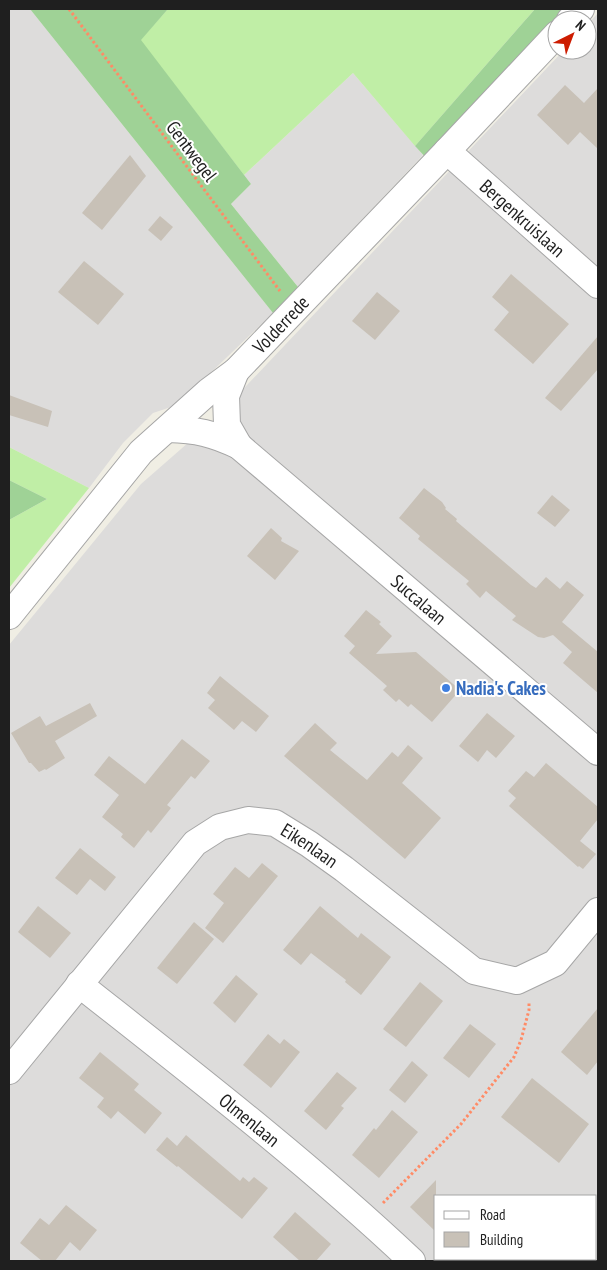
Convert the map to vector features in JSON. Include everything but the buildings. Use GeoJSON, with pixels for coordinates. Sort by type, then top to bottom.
{"type":"FeatureCollection","features":[{"type":"Feature","properties":{"kind":"street","name":"Volderrede"},"geometry":{"type":"LineString","coordinates":[[9,616],[141,452],[209,391],[236,371],[547,45]]}},
{"type":"Feature","properties":{"kind":"street","name":"Bergenkruislaan"},"geometry":{"type":"LineString","coordinates":[[447,151],[598,285]]}},
{"type":"Feature","properties":{"kind":"street","name":"Succalaan"},"geometry":{"type":"LineString","coordinates":[[236,371],[226,396],[227,425],[239,446]]}},
{"type":"Feature","properties":{"kind":"street","name":"Succalaan"},"geometry":{"type":"LineString","coordinates":[[168,429],[192,430],[216,435],[239,446],[598,752]]}},
{"type":"Feature","properties":{"kind":"street","name":"Eikenlaan"},"geometry":{"type":"LineString","coordinates":[[9,1071],[195,843],[220,827],[248,820],[275,823],[344,869],[474,971],[517,981],[555,963],[598,911]]}},
{"type":"Feature","properties":{"kind":"street","name":"Olmenlaan"},"geometry":{"type":"LineString","coordinates":[[79,984],[288,1150],[368,1219],[412,1261]]}},
{"type":"Feature","properties":{"kind":"path","name":"Gentwegel"},"geometry":{"type":"LineString","coordinates":[[69,9],[294,309]]}},
{"type":"Feature","properties":{"kind":"path"},"geometry":{"type":"LineString","coordinates":[[368,1219],[461,1124],[514,1057],[522,1040],[530,1010],[526,977]]}},
{"type":"Feature","properties":{"kind":"shaded area"},"geometry":{"type":"Polygon","coordinates":[[[9,9],[30,9],[273,313],[177,405],[153,413],[123,443],[89,488],[9,447],[9,9]]]}},
{"type":"Feature","properties":{"kind":"shaded area"},"geometry":{"type":"Polygon","coordinates":[[[598,13],[598,1261],[9,1261],[9,645],[141,484],[213,421],[555,60],[597,60],[598,13]]]}},
{"type":"Feature","properties":{"kind":"shaded area"},"geometry":{"type":"Polygon","coordinates":[[[353,73],[423,155],[298,287],[231,204],[251,184],[244,175],[353,73]]]}},
{"type":"Feature","properties":{"kind":"green space"},"geometry":{"type":"Polygon","coordinates":[[[30,9],[168,9],[141,40],[251,184],[231,204],[298,287],[273,313],[30,9]]]}},
{"type":"Feature","properties":{"kind":"green space"},"geometry":{"type":"Polygon","coordinates":[[[168,9],[535,9],[415,146],[353,73],[244,175],[140,40],[168,9]]]}},
{"type":"Feature","properties":{"kind":"green space"},"geometry":{"type":"Polygon","coordinates":[[[535,9],[564,9],[547,10],[547,28],[428,160],[415,146],[535,9]]]}},
{"type":"Feature","properties":{"kind":"green space"},"geometry":{"type":"Polygon","coordinates":[[[9,447],[89,488],[9,588],[9,520],[47,499],[9,480],[9,447]]]}},
{"type":"Feature","properties":{"kind":"green space"},"geometry":{"type":"Polygon","coordinates":[[[9,480],[47,499],[9,520],[9,480]]]}},
{"type":"Feature","properties":{"kind":"place","name":"Nadia's Cakes"},"geometry":{"type":"Point","coordinates":[446,688]}}]}
